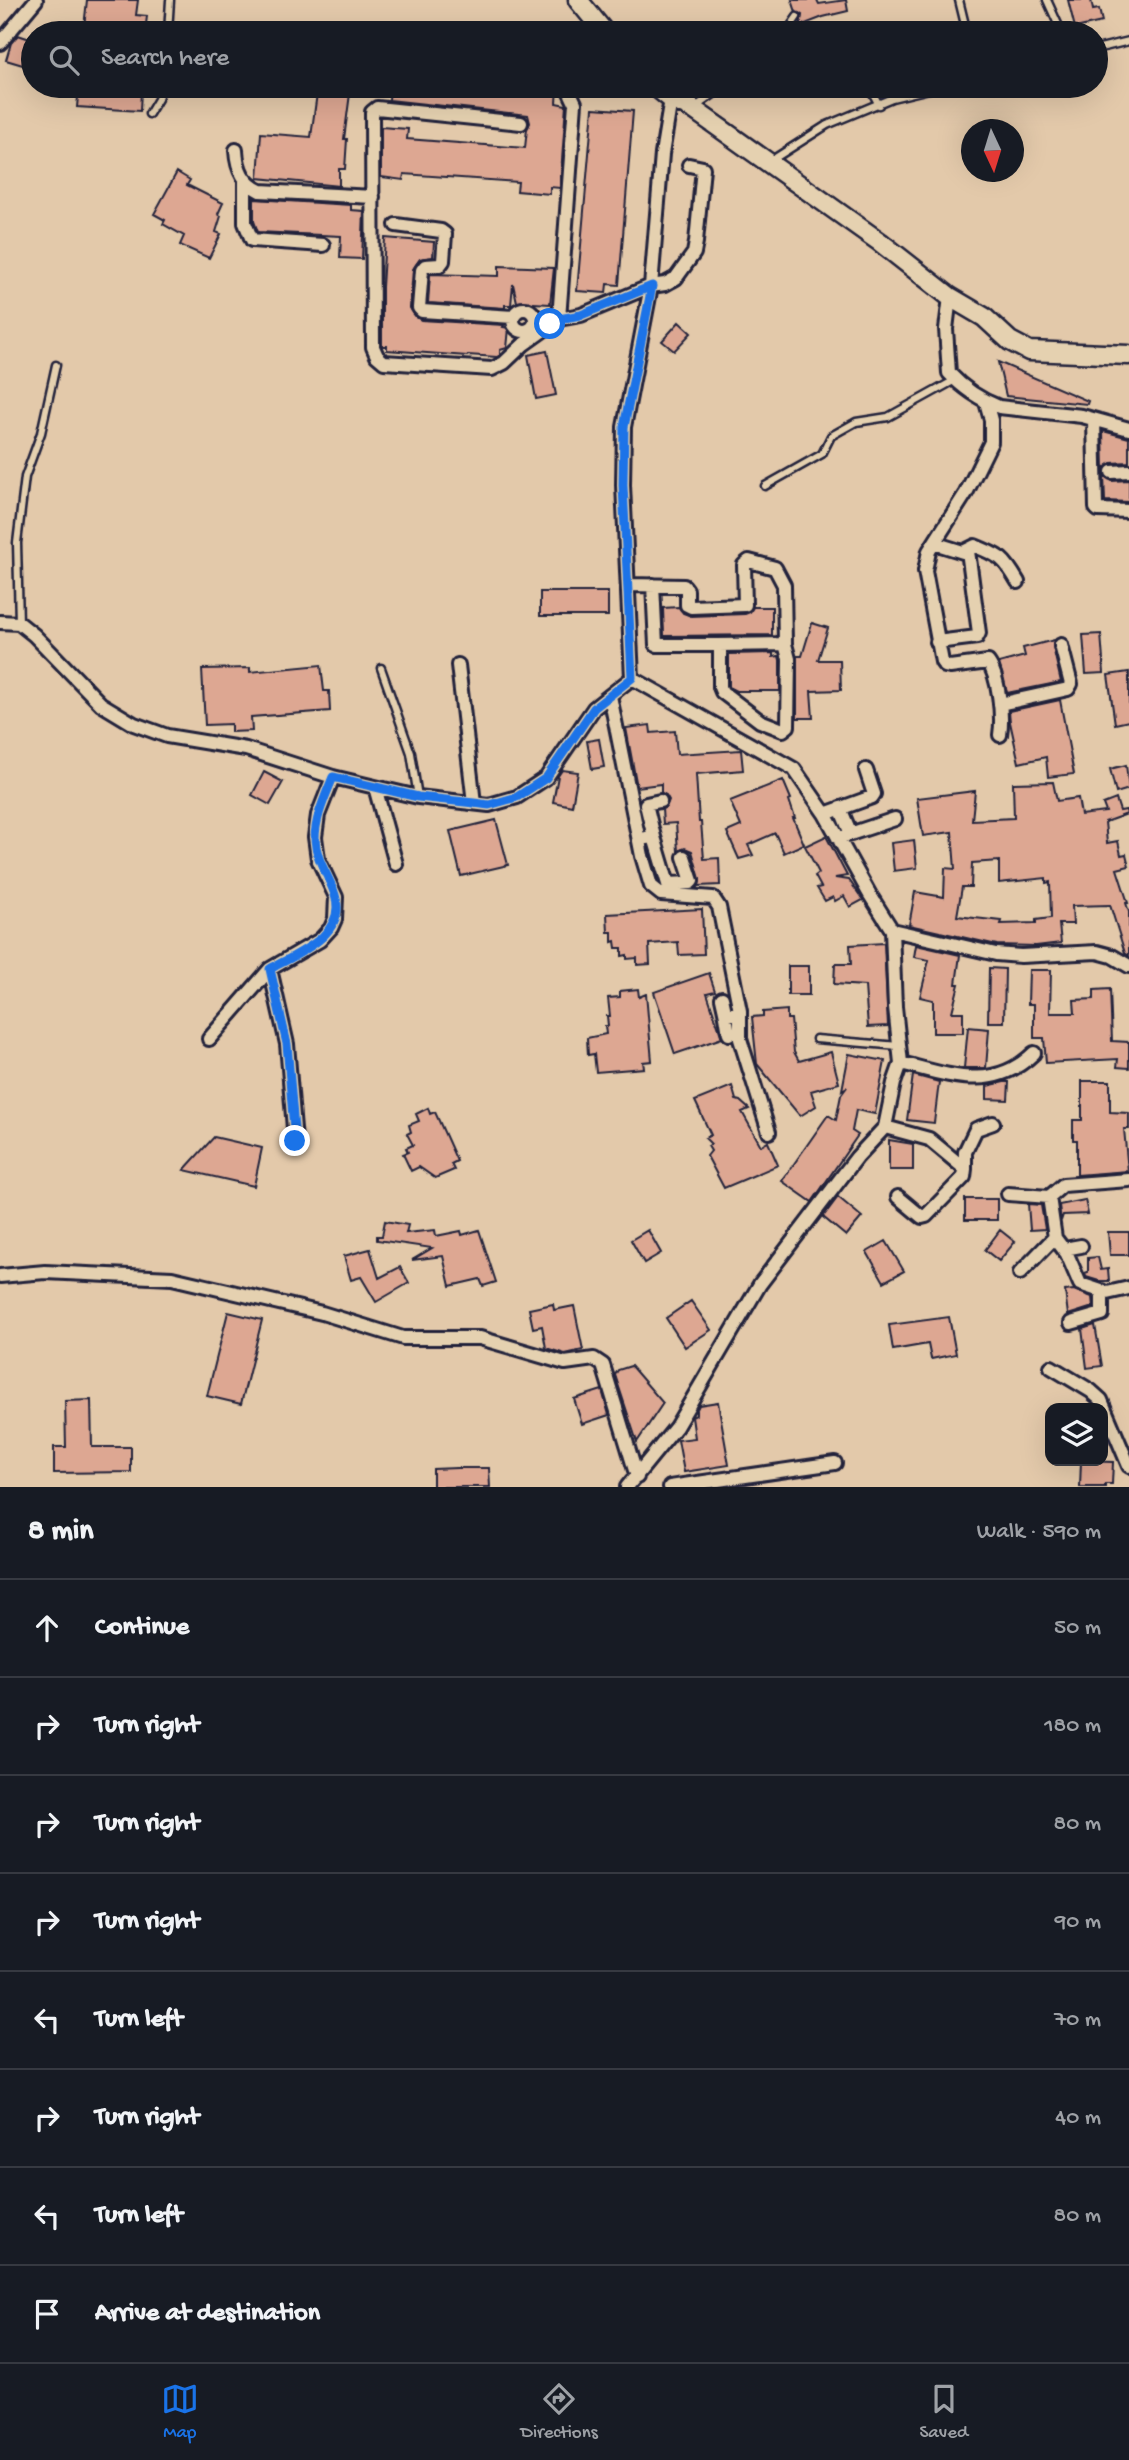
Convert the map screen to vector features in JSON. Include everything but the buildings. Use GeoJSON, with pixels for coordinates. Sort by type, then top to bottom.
{"type":"FeatureCollection","features":[{"type":"Feature","properties":{"kind":"street"},"geometry":{"type":"LineString","coordinates":[[0,43],[36,0]]}},
{"type":"Feature","properties":{"kind":"street"},"geometry":{"type":"LineString","coordinates":[[578,0],[595,21]]}},
{"type":"Feature","properties":{"kind":"street"},"geometry":{"type":"LineString","coordinates":[[521,123],[377,108],[372,112],[373,347],[384,362],[492,369],[504,363],[555,321],[575,103],[573,98]]}},
{"type":"Feature","properties":{"kind":"street"},"geometry":{"type":"LineString","coordinates":[[632,678],[623,485],[624,427],[652,286],[662,154],[671,99],[692,109],[880,242],[950,297],[984,317],[1010,341],[1029,351],[1129,355]]}},
{"type":"Feature","properties":{"kind":"street"},"geometry":{"type":"LineString","coordinates":[[236,150],[236,163],[245,181],[246,223],[252,240],[323,245]]}},
{"type":"Feature","properties":{"kind":"street"},"geometry":{"type":"LineString","coordinates":[[396,225],[441,231],[444,234],[443,261],[440,265],[425,266],[422,270],[419,308],[422,311],[513,317],[513,323],[522,330],[527,330],[535,323],[581,315],[676,278],[694,253],[703,168],[689,165]]}},
{"type":"Feature","properties":{"kind":"street"},"geometry":{"type":"LineString","coordinates":[[245,181],[260,191],[373,197]]}},
{"type":"Feature","properties":{"kind":"street"},"geometry":{"type":"LineString","coordinates":[[950,297],[946,329],[948,373],[955,380],[986,402],[999,407],[1082,416],[1129,429]]}},
{"type":"Feature","properties":{"kind":"street"},"geometry":{"type":"LineString","coordinates":[[986,402],[991,420],[991,442],[966,493],[929,551],[925,571],[939,657],[945,666],[988,662],[992,667],[1002,720],[1000,735]]}},
{"type":"Feature","properties":{"kind":"street"},"geometry":{"type":"LineString","coordinates":[[1094,421],[1096,508],[1129,510]]}},
{"type":"Feature","properties":{"kind":"street"},"geometry":{"type":"LineString","coordinates":[[1112,472],[1129,471]]}},
{"type":"Feature","properties":{"kind":"street"},"geometry":{"type":"LineString","coordinates":[[934,543],[954,551],[968,551],[975,546],[998,555],[1005,560],[1018,582]]}},
{"type":"Feature","properties":{"kind":"street"},"geometry":{"type":"LineString","coordinates":[[937,642],[977,637],[979,632],[968,551]]}},
{"type":"Feature","properties":{"kind":"street"},"geometry":{"type":"LineString","coordinates":[[629,585],[684,586],[687,590],[687,605],[691,607],[745,605],[744,565],[749,561],[775,568],[784,585],[785,644],[789,659],[788,726],[783,730],[760,721],[722,692],[718,645]]}},
{"type":"Feature","properties":{"kind":"street"},"geometry":{"type":"LineString","coordinates":[[653,585],[656,645]]}},
{"type":"Feature","properties":{"kind":"street"},"geometry":{"type":"LineString","coordinates":[[0,622],[19,623],[101,704],[134,724],[167,736],[247,749],[333,777],[418,797],[489,805],[517,797],[546,778],[594,708],[632,678]]}},
{"type":"Feature","properties":{"kind":"street"},"geometry":{"type":"LineString","coordinates":[[631,645],[785,644]]}},
{"type":"Feature","properties":{"kind":"street"},"geometry":{"type":"LineString","coordinates":[[1000,704],[1068,689],[1071,684],[1061,645]]}},
{"type":"Feature","properties":{"kind":"street"},"geometry":{"type":"LineString","coordinates":[[457,665],[474,803]]}},
{"type":"Feature","properties":{"kind":"street"},"geometry":{"type":"LineString","coordinates":[[627,1487],[638,1477],[676,1427],[761,1284],[857,1157],[885,1127],[901,1063],[895,1007],[892,930],[825,814],[794,769],[679,711],[632,678]]}},
{"type":"Feature","properties":{"kind":"street"},"geometry":{"type":"LineString","coordinates":[[610,696],[638,839],[651,887],[662,894],[713,898],[719,907],[740,1011],[740,1038],[769,1132]]}},
{"type":"Feature","properties":{"kind":"street"},"geometry":{"type":"LineString","coordinates":[[825,814],[874,794],[866,770]]}},
{"type":"Feature","properties":{"kind":"street"},"geometry":{"type":"LineString","coordinates":[[209,1039],[270,969],[320,940],[335,919],[336,897],[318,859],[315,837],[318,815],[333,777]]}},
{"type":"Feature","properties":{"kind":"street"},"geometry":{"type":"LineString","coordinates":[[375,787],[396,864]]}},
{"type":"Feature","properties":{"kind":"street"},"geometry":{"type":"LineString","coordinates":[[642,856],[658,854],[679,854],[692,881],[667,884],[658,854],[646,806],[660,801]]}},
{"type":"Feature","properties":{"kind":"street"},"geometry":{"type":"LineString","coordinates":[[840,808],[852,834]]}},
{"type":"Feature","properties":{"kind":"street"},"geometry":{"type":"LineString","coordinates":[[838,838],[895,819]]}},
{"type":"Feature","properties":{"kind":"street"},"geometry":{"type":"LineString","coordinates":[[638,839],[654,836]]}},
{"type":"Feature","properties":{"kind":"street"},"geometry":{"type":"LineString","coordinates":[[647,873],[663,870]]}},
{"type":"Feature","properties":{"kind":"street"},"geometry":{"type":"LineString","coordinates":[[892,930],[996,954],[1021,956],[1097,952],[1112,956],[1129,966]]}},
{"type":"Feature","properties":{"kind":"street"},"geometry":{"type":"LineString","coordinates":[[270,969],[287,1044],[295,1141]]}},
{"type":"Feature","properties":{"kind":"street"},"geometry":{"type":"LineString","coordinates":[[722,998],[729,1034]]}},
{"type":"Feature","properties":{"kind":"street"},"geometry":{"type":"LineString","coordinates":[[726,1016],[740,1011]]}},
{"type":"Feature","properties":{"kind":"street"},"geometry":{"type":"LineString","coordinates":[[901,1063],[968,1079],[986,1078],[1010,1071],[1034,1053]]}},
{"type":"Feature","properties":{"kind":"street"},"geometry":{"type":"LineString","coordinates":[[898,1197],[922,1217],[926,1216],[964,1177],[965,1153],[976,1129],[993,1123]]}},
{"type":"Feature","properties":{"kind":"street"},"geometry":{"type":"LineString","coordinates":[[885,1127],[929,1139],[965,1169]]}},
{"type":"Feature","properties":{"kind":"street"},"geometry":{"type":"LineString","coordinates":[[1008,1195],[1049,1197],[1063,1185],[1129,1180]]}},
{"type":"Feature","properties":{"kind":"street"},"geometry":{"type":"LineString","coordinates":[[1049,1197],[1055,1237],[1064,1249],[1080,1284],[1102,1291],[1115,1292],[1129,1288]]}},
{"type":"Feature","properties":{"kind":"street"},"geometry":{"type":"LineString","coordinates":[[1020,1273],[1055,1237]]}},
{"type":"Feature","properties":{"kind":"street"},"geometry":{"type":"LineString","coordinates":[[1064,1249],[1081,1246]]}},
{"type":"Feature","properties":{"kind":"street"},"geometry":{"type":"LineString","coordinates":[[0,1276],[45,1272],[172,1278],[322,1313],[403,1338],[480,1338],[565,1363],[594,1359],[603,1365],[638,1477]]}},
{"type":"Feature","properties":{"kind":"street"},"geometry":{"type":"LineString","coordinates":[[1071,1323],[1102,1314],[1102,1291]]}},
{"type":"Feature","properties":{"kind":"street"},"geometry":{"type":"LineString","coordinates":[[1051,1367],[1101,1400],[1129,1466]]}},
{"type":"Feature","properties":{"kind":"street"},"geometry":{"type":"LineString","coordinates":[[670,1487],[835,1463]]}},
{"type":"Feature","properties":{"kind":"lane"},"geometry":{"type":"LineString","coordinates":[[169,21],[170,0]]}},
{"type":"Feature","properties":{"kind":"lane"},"geometry":{"type":"LineString","coordinates":[[959,0],[964,21]]}},
{"type":"Feature","properties":{"kind":"lane"},"geometry":{"type":"LineString","coordinates":[[1047,0],[1057,21]]}},
{"type":"Feature","properties":{"kind":"lane"},"geometry":{"type":"LineString","coordinates":[[794,21],[797,17]]}},
{"type":"Feature","properties":{"kind":"lane"},"geometry":{"type":"LineString","coordinates":[[1108,46],[1129,41]]}},
{"type":"Feature","properties":{"kind":"lane"},"geometry":{"type":"LineString","coordinates":[[149,114],[158,98]]}},
{"type":"Feature","properties":{"kind":"lane"},"geometry":{"type":"LineString","coordinates":[[692,109],[708,98]]}},
{"type":"Feature","properties":{"kind":"lane"},"geometry":{"type":"LineString","coordinates":[[875,98],[879,105]]}},
{"type":"Feature","properties":{"kind":"lane"},"geometry":{"type":"LineString","coordinates":[[767,163],[827,125],[892,98]]}},
{"type":"Feature","properties":{"kind":"lane"},"geometry":{"type":"LineString","coordinates":[[19,623],[17,543],[25,477],[41,433],[56,365]]}},
{"type":"Feature","properties":{"kind":"lane"},"geometry":{"type":"LineString","coordinates":[[765,486],[822,454],[831,436],[856,422],[888,417],[955,380]]}},
{"type":"Feature","properties":{"kind":"lane"},"geometry":{"type":"LineString","coordinates":[[381,668],[411,753],[418,797]]}},
{"type":"Feature","properties":{"kind":"lane"},"geometry":{"type":"LineString","coordinates":[[816,1039],[899,1045]]}},
{"type":"Feature","properties":{"kind":"route"},"geometry":{"type":"LineString","coordinates":[[295,1141],[287,1044],[270,969],[320,940],[335,919],[336,897],[318,859],[315,837],[318,815],[333,777],[418,797],[489,805],[517,797],[546,778],[594,708],[632,678],[623,485],[624,427],[652,286],[581,315],[559,319],[550,324]]}}]}
